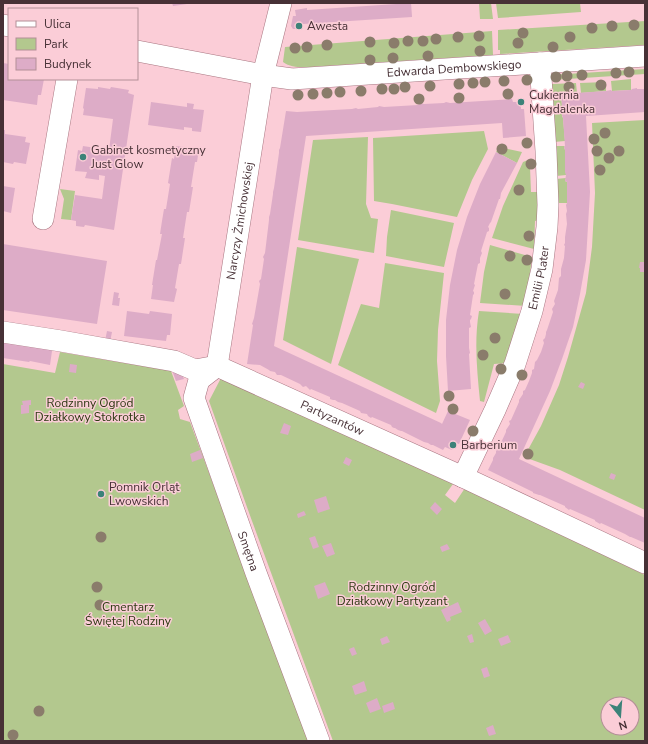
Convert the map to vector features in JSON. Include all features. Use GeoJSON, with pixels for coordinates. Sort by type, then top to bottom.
{"type":"FeatureCollection","features":[{"type":"Feature","properties":{"kind":"street","name":"Narcyzy Żmichowskiej"},"geometry":{"type":"LineString","coordinates":[[217,366],[263,75],[281,3]]}},
{"type":"Feature","properties":{"kind":"street","name":"Edwarda Dembowskiego"},"geometry":{"type":"LineString","coordinates":[[138,51],[263,75],[292,79],[645,56]]}},
{"type":"Feature","properties":{"kind":"street","name":"Emilii Plater"},"geometry":{"type":"LineString","coordinates":[[463,478],[515,364],[532,311],[542,269],[548,205],[540,64]]}},
{"type":"Feature","properties":{"kind":"street"},"geometry":{"type":"LineString","coordinates":[[43,219],[67,80]]}},
{"type":"Feature","properties":{"kind":"street"},"geometry":{"type":"LineString","coordinates":[[3,332],[174,360],[195,370],[217,366]]}},
{"type":"Feature","properties":{"kind":"street","name":"Partyzantów"},"geometry":{"type":"LineString","coordinates":[[217,366],[645,563]]}},
{"type":"Feature","properties":{"kind":"street","name":"Smętna"},"geometry":{"type":"LineString","coordinates":[[217,366],[199,380],[194,398],[254,568],[319,741]]}},
{"type":"Feature","properties":{"kind":"green space"},"geometry":{"type":"Polygon","coordinates":[[[479,3],[491,3],[493,19],[480,19],[479,3]]]}},
{"type":"Feature","properties":{"kind":"green space"},"geometry":{"type":"Polygon","coordinates":[[[496,3],[580,3],[581,12],[498,18],[496,3]]]}},
{"type":"Feature","properties":{"kind":"green space"},"geometry":{"type":"Polygon","coordinates":[[[645,21],[645,45],[500,54],[500,50],[498,50],[498,30],[645,21]]]}},
{"type":"Feature","properties":{"kind":"green space"},"geometry":{"type":"Polygon","coordinates":[[[492,31],[493,55],[310,67],[293,66],[283,62],[285,47],[492,31]]]}},
{"type":"Feature","properties":{"kind":"green space"},"geometry":{"type":"Polygon","coordinates":[[[645,69],[645,74],[552,80],[551,75],[645,69]]]}},
{"type":"Feature","properties":{"kind":"green space"},"geometry":{"type":"Polygon","coordinates":[[[631,79],[631,90],[612,91],[611,81],[631,79]]]}},
{"type":"Feature","properties":{"kind":"green space"},"geometry":{"type":"Polygon","coordinates":[[[606,82],[606,91],[581,93],[580,83],[606,82]]]}},
{"type":"Feature","properties":{"kind":"green space"},"geometry":{"type":"Polygon","coordinates":[[[576,83],[577,93],[561,94],[561,109],[565,141],[554,142],[551,86],[552,84],[576,83]]]}},
{"type":"Feature","properties":{"kind":"green space"},"geometry":{"type":"Polygon","coordinates":[[[645,120],[645,510],[560,470],[524,457],[541,426],[559,385],[586,293],[592,247],[595,193],[592,123],[645,120]]]}},
{"type":"Feature","properties":{"kind":"green space"},"geometry":{"type":"Polygon","coordinates":[[[484,131],[488,149],[472,180],[457,217],[374,201],[373,138],[484,131]]]}},
{"type":"Feature","properties":{"kind":"green space"},"geometry":{"type":"Polygon","coordinates":[[[368,137],[366,204],[371,218],[378,219],[374,253],[298,240],[313,140],[368,137]]]}},
{"type":"Feature","properties":{"kind":"green space"},"geometry":{"type":"Polygon","coordinates":[[[554,146],[565,146],[566,175],[556,176],[554,146]]]}},
{"type":"Feature","properties":{"kind":"green space"},"geometry":{"type":"Polygon","coordinates":[[[499,147],[522,152],[517,163],[496,152],[499,147]]]}},
{"type":"Feature","properties":{"kind":"green space"},"geometry":{"type":"Polygon","coordinates":[[[528,160],[538,160],[538,167],[530,167],[531,192],[541,192],[540,220],[535,221],[534,249],[492,238],[503,206],[523,162],[528,160]]]}},
{"type":"Feature","properties":{"kind":"green space"},"geometry":{"type":"Polygon","coordinates":[[[566,178],[567,203],[556,203],[556,179],[566,178]]]}},
{"type":"Feature","properties":{"kind":"green space"},"geometry":{"type":"Polygon","coordinates":[[[60,189],[75,191],[71,220],[61,219],[64,199],[60,189]]]}},
{"type":"Feature","properties":{"kind":"green space"},"geometry":{"type":"Polygon","coordinates":[[[391,210],[454,223],[444,267],[386,256],[391,210]]]}},
{"type":"Feature","properties":{"kind":"green space"},"geometry":{"type":"Polygon","coordinates":[[[490,245],[532,257],[526,306],[480,303],[484,272],[490,245]]]}},
{"type":"Feature","properties":{"kind":"green space"},"geometry":{"type":"Polygon","coordinates":[[[297,247],[359,259],[331,364],[283,340],[297,247]]]}},
{"type":"Feature","properties":{"kind":"green space"},"geometry":{"type":"Polygon","coordinates":[[[385,263],[444,273],[438,330],[437,361],[440,401],[436,413],[338,365],[361,304],[379,308],[385,263]]]}},
{"type":"Feature","properties":{"kind":"green space"},"geometry":{"type":"Polygon","coordinates":[[[479,311],[523,314],[508,363],[494,364],[484,402],[480,401],[477,367],[476,345],[479,311]]]}},
{"type":"Feature","properties":{"kind":"green space","name":"Cmentarz Świętej Rodziny"},"geometry":{"type":"Polygon","coordinates":[[[60,352],[171,371],[184,406],[178,410],[180,419],[190,422],[309,741],[3,741],[3,364],[55,373],[60,352]]]}},
{"type":"Feature","properties":{"kind":"green space","name":"Rodzinny Ogród Działkowy Partyzant"},"geometry":{"type":"Polygon","coordinates":[[[221,378],[453,484],[445,495],[455,503],[465,488],[645,575],[645,741],[333,741],[209,401],[221,378]]]}},
{"type":"Feature","properties":{"kind":"building"},"geometry":{"type":"Polygon","coordinates":[[[172,3],[187,3],[187,4],[173,6],[172,3]]]}},
{"type":"Feature","properties":{"kind":"building"},"geometry":{"type":"Polygon","coordinates":[[[411,3],[412,17],[303,24],[303,29],[293,29],[291,26],[293,16],[296,16],[295,10],[307,8],[307,10],[411,3]]]}},
{"type":"Feature","properties":{"kind":"building"},"geometry":{"type":"Polygon","coordinates":[[[3,63],[8,64],[8,80],[44,80],[41,95],[38,95],[37,105],[3,100],[3,63]]]}},
{"type":"Feature","properties":{"kind":"building"},"geometry":{"type":"Polygon","coordinates":[[[98,87],[110,89],[111,87],[129,90],[128,93],[134,95],[114,230],[85,225],[84,227],[76,226],[76,221],[71,220],[75,195],[102,199],[105,176],[99,175],[99,180],[85,178],[87,172],[75,171],[78,150],[82,151],[83,146],[109,150],[113,119],[83,115],[86,88],[98,89],[98,87]]]}},
{"type":"Feature","properties":{"kind":"building"},"geometry":{"type":"Polygon","coordinates":[[[637,88],[645,89],[645,112],[586,116],[590,192],[586,260],[580,294],[573,327],[562,359],[550,391],[519,459],[645,518],[645,543],[601,523],[600,524],[595,520],[570,509],[569,510],[565,506],[533,493],[488,470],[510,424],[509,421],[511,420],[523,391],[525,390],[529,381],[535,362],[541,352],[544,343],[543,340],[545,338],[553,312],[552,309],[555,304],[554,301],[558,290],[559,278],[561,276],[567,224],[567,182],[565,181],[565,146],[561,94],[631,90],[637,88]]]}},
{"type":"Feature","properties":{"kind":"building"},"geometry":{"type":"Polygon","coordinates":[[[512,99],[513,102],[521,102],[521,109],[524,109],[526,136],[503,138],[502,123],[306,136],[274,346],[442,424],[448,411],[470,420],[459,444],[455,443],[452,450],[445,447],[443,450],[398,430],[391,425],[372,417],[371,418],[367,414],[361,413],[360,411],[330,399],[330,397],[311,389],[310,390],[306,386],[303,387],[281,375],[277,375],[275,372],[270,371],[260,365],[247,364],[286,111],[297,112],[358,109],[379,106],[418,105],[420,103],[450,103],[512,99]]]}},
{"type":"Feature","properties":{"kind":"building"},"geometry":{"type":"Polygon","coordinates":[[[151,102],[187,107],[187,103],[194,104],[193,109],[204,110],[201,132],[192,131],[192,128],[184,127],[184,130],[148,125],[151,102]]]}},
{"type":"Feature","properties":{"kind":"building"},"geometry":{"type":"Polygon","coordinates":[[[3,130],[5,130],[5,134],[26,137],[25,142],[30,143],[26,164],[3,162],[3,130]]]}},
{"type":"Feature","properties":{"kind":"building"},"geometry":{"type":"Polygon","coordinates":[[[176,146],[199,149],[197,162],[195,162],[191,187],[193,187],[189,212],[187,212],[183,238],[185,238],[181,264],[179,264],[175,288],[177,289],[174,302],[151,299],[156,260],[162,234],[160,234],[162,221],[164,209],[166,209],[170,184],[168,183],[172,158],[174,159],[176,146]]]}},
{"type":"Feature","properties":{"kind":"building"},"geometry":{"type":"Polygon","coordinates":[[[496,152],[517,163],[501,193],[500,199],[488,227],[489,231],[487,232],[481,251],[480,263],[478,264],[470,315],[472,316],[470,320],[471,327],[469,328],[471,389],[448,391],[446,320],[450,285],[457,250],[467,217],[480,184],[496,152]]]}},
{"type":"Feature","properties":{"kind":"building"},"geometry":{"type":"Polygon","coordinates":[[[3,186],[15,188],[11,213],[3,211],[3,186]]]}},
{"type":"Feature","properties":{"kind":"building"},"geometry":{"type":"Polygon","coordinates":[[[3,244],[107,261],[97,324],[3,310],[3,244]]]}},
{"type":"Feature","properties":{"kind":"building"},"geometry":{"type":"Polygon","coordinates":[[[640,262],[645,262],[644,272],[640,272],[640,262]]]}},
{"type":"Feature","properties":{"kind":"building"},"geometry":{"type":"Polygon","coordinates":[[[114,292],[119,293],[119,306],[112,305],[114,292]]]}},
{"type":"Feature","properties":{"kind":"building"},"geometry":{"type":"Polygon","coordinates":[[[127,311],[149,314],[150,311],[172,314],[170,335],[167,335],[166,341],[124,336],[127,311]]]}},
{"type":"Feature","properties":{"kind":"building"},"geometry":{"type":"Polygon","coordinates":[[[107,331],[112,332],[110,342],[105,341],[107,331]]]}},
{"type":"Feature","properties":{"kind":"building"},"geometry":{"type":"Polygon","coordinates":[[[3,337],[53,344],[50,365],[3,358],[3,337]]]}},
{"type":"Feature","properties":{"kind":"building"},"geometry":{"type":"Polygon","coordinates":[[[70,364],[77,365],[76,373],[69,372],[70,364]]]}},
{"type":"Feature","properties":{"kind":"building"},"geometry":{"type":"Polygon","coordinates":[[[181,370],[184,379],[176,381],[173,373],[181,370]]]}},
{"type":"Feature","properties":{"kind":"building"},"geometry":{"type":"Polygon","coordinates":[[[581,382],[585,384],[583,389],[578,387],[581,382]]]}},
{"type":"Feature","properties":{"kind":"building"},"geometry":{"type":"Polygon","coordinates":[[[31,400],[31,405],[29,405],[29,413],[21,414],[21,405],[23,405],[22,401],[31,400]]]}},
{"type":"Feature","properties":{"kind":"building"},"geometry":{"type":"Polygon","coordinates":[[[284,423],[291,426],[288,435],[280,433],[284,423]]]}},
{"type":"Feature","properties":{"kind":"building"},"geometry":{"type":"Polygon","coordinates":[[[200,450],[203,458],[192,462],[190,454],[200,450]]]}},
{"type":"Feature","properties":{"kind":"building"},"geometry":{"type":"Polygon","coordinates":[[[346,457],[352,460],[349,466],[343,463],[346,457]]]}},
{"type":"Feature","properties":{"kind":"building"},"geometry":{"type":"Polygon","coordinates":[[[611,473],[616,475],[614,480],[609,478],[611,473]]]}},
{"type":"Feature","properties":{"kind":"building"},"geometry":{"type":"Polygon","coordinates":[[[326,496],[330,509],[318,513],[314,500],[326,496]]]}},
{"type":"Feature","properties":{"kind":"building"},"geometry":{"type":"Polygon","coordinates":[[[435,502],[442,509],[437,515],[430,508],[435,502]]]}},
{"type":"Feature","properties":{"kind":"building"},"geometry":{"type":"Polygon","coordinates":[[[304,511],[306,515],[298,518],[297,514],[304,511]]]}},
{"type":"Feature","properties":{"kind":"building"},"geometry":{"type":"Polygon","coordinates":[[[315,536],[319,547],[313,549],[309,538],[315,536]]]}},
{"type":"Feature","properties":{"kind":"building"},"geometry":{"type":"Polygon","coordinates":[[[331,543],[335,554],[327,557],[322,546],[331,543]]]}},
{"type":"Feature","properties":{"kind":"building"},"geometry":{"type":"Polygon","coordinates":[[[447,544],[450,549],[442,552],[440,547],[447,544]]]}},
{"type":"Feature","properties":{"kind":"building"},"geometry":{"type":"Polygon","coordinates":[[[325,582],[330,594],[318,599],[314,586],[325,582]]]}},
{"type":"Feature","properties":{"kind":"building"},"geometry":{"type":"Polygon","coordinates":[[[458,602],[462,612],[450,617],[451,620],[447,622],[441,610],[458,602]]]}},
{"type":"Feature","properties":{"kind":"building"},"geometry":{"type":"Polygon","coordinates":[[[485,619],[492,631],[485,635],[478,623],[485,619]]]}},
{"type":"Feature","properties":{"kind":"building"},"geometry":{"type":"Polygon","coordinates":[[[472,634],[474,642],[470,643],[467,636],[472,634]]]}},
{"type":"Feature","properties":{"kind":"building"},"geometry":{"type":"Polygon","coordinates":[[[508,635],[511,642],[501,646],[498,639],[508,635]]]}},
{"type":"Feature","properties":{"kind":"building"},"geometry":{"type":"Polygon","coordinates":[[[387,636],[390,642],[382,645],[380,639],[387,636]]]}},
{"type":"Feature","properties":{"kind":"building"},"geometry":{"type":"Polygon","coordinates":[[[354,647],[357,654],[352,656],[349,649],[354,647]]]}},
{"type":"Feature","properties":{"kind":"building"},"geometry":{"type":"Polygon","coordinates":[[[487,667],[490,676],[484,678],[481,669],[487,667]]]}},
{"type":"Feature","properties":{"kind":"building"},"geometry":{"type":"Polygon","coordinates":[[[364,681],[367,691],[355,695],[352,686],[364,681]]]}},
{"type":"Feature","properties":{"kind":"building"},"geometry":{"type":"Polygon","coordinates":[[[377,698],[381,709],[370,713],[366,703],[377,698]]]}},
{"type":"Feature","properties":{"kind":"building"},"geometry":{"type":"Polygon","coordinates":[[[393,702],[395,709],[384,713],[382,706],[393,702]]]}},
{"type":"Feature","properties":{"kind":"building"},"geometry":{"type":"Polygon","coordinates":[[[493,725],[496,734],[489,736],[486,728],[493,725]]]}},
{"type":"Feature","properties":{"kind":"place","name":"Awesta"},"geometry":{"type":"Point","coordinates":[299,26]}},
{"type":"Feature","properties":{"kind":"place","name":"Cukiernia Magdalenka"},"geometry":{"type":"Point","coordinates":[521,102]}},
{"type":"Feature","properties":{"kind":"place","name":"Gabinet kosmetyczny Just Glow"},"geometry":{"type":"Point","coordinates":[83,157]}},
{"type":"Feature","properties":{"kind":"place","name":"Barberium"},"geometry":{"type":"Point","coordinates":[453,445]}},
{"type":"Feature","properties":{"kind":"place","name":"Pomnik Orląt Lwowskich"},"geometry":{"type":"Point","coordinates":[101,494]}},
{"type":"Feature","properties":{"kind":"park label","name":"Rodzinny Ogród Działkowy Stokrotka"},"geometry":{"type":"Point","coordinates":[90,410]}}]}
